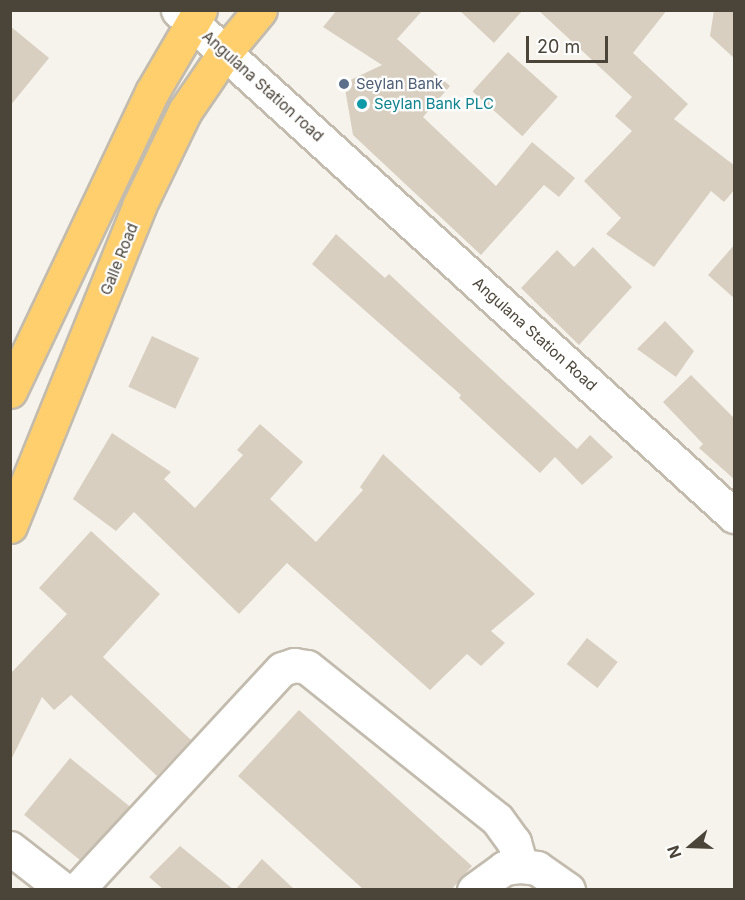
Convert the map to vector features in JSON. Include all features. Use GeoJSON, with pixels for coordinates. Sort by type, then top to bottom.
{"type":"FeatureCollection","features":[{"type":"Feature","properties":{"kind":"highway","name":"Galle Road"},"geometry":{"type":"LineString","coordinates":[[10,526],[140,206],[185,111],[226,51],[260,10]]}},
{"type":"Feature","properties":{"kind":"highway"},"geometry":{"type":"LineString","coordinates":[[10,391],[190,14]]}},
{"type":"Feature","properties":{"kind":"street","name":"Angulana Station road"},"geometry":{"type":"LineString","coordinates":[[190,14],[226,51],[335,151]]}},
{"type":"Feature","properties":{"kind":"street","name":"Angulana Station Road"},"geometry":{"type":"LineString","coordinates":[[335,151],[735,516]]}},
{"type":"Feature","properties":{"kind":"street"},"geometry":{"type":"LineString","coordinates":[[77,890],[282,669],[294,665],[307,667],[497,819],[514,842],[521,866]]}},
{"type":"Feature","properties":{"kind":"street"},"geometry":{"type":"LineString","coordinates":[[10,848],[64,890]]}},
{"type":"Feature","properties":{"kind":"street"},"geometry":{"type":"LineString","coordinates":[[478,885],[504,868],[521,866],[537,868],[568,890]]}},
{"type":"Feature","properties":{"kind":"building"},"geometry":{"type":"Polygon","coordinates":[[[337,10],[423,10],[397,39],[450,86],[423,117],[496,186],[532,142],[575,178],[559,197],[544,185],[481,255],[353,135],[344,83],[382,65],[323,27],[337,10]]]}},
{"type":"Feature","properties":{"kind":"building"},"geometry":{"type":"Polygon","coordinates":[[[459,10],[523,10],[494,43],[459,10]]]}},
{"type":"Feature","properties":{"kind":"building"},"geometry":{"type":"Polygon","coordinates":[[[538,10],[667,10],[633,53],[688,104],[674,119],[735,166],[735,189],[724,202],[711,191],[654,267],[606,234],[621,218],[584,181],[632,131],[615,116],[632,97],[538,10]]]}},
{"type":"Feature","properties":{"kind":"building"},"geometry":{"type":"Polygon","coordinates":[[[714,10],[735,10],[735,59],[710,36],[714,10]]]}},
{"type":"Feature","properties":{"kind":"building"},"geometry":{"type":"Polygon","coordinates":[[[10,26],[49,58],[10,106],[10,26]]]}},
{"type":"Feature","properties":{"kind":"building"},"geometry":{"type":"Polygon","coordinates":[[[508,52],[558,97],[522,136],[473,91],[508,52]]]}},
{"type":"Feature","properties":{"kind":"building"},"geometry":{"type":"Polygon","coordinates":[[[336,234],[385,278],[389,274],[577,449],[590,435],[613,457],[582,485],[555,457],[540,473],[459,398],[461,395],[312,264],[336,234]]]}},
{"type":"Feature","properties":{"kind":"building"},"geometry":{"type":"Polygon","coordinates":[[[735,244],[735,299],[708,275],[735,244]]]}},
{"type":"Feature","properties":{"kind":"building"},"geometry":{"type":"Polygon","coordinates":[[[593,247],[632,287],[579,345],[521,288],[557,250],[574,267],[593,247]]]}},
{"type":"Feature","properties":{"kind":"building"},"geometry":{"type":"Polygon","coordinates":[[[665,321],[694,351],[676,377],[637,349],[665,321]]]}},
{"type":"Feature","properties":{"kind":"building"},"geometry":{"type":"Polygon","coordinates":[[[152,336],[199,358],[175,409],[128,387],[152,336]]]}},
{"type":"Feature","properties":{"kind":"building"},"geometry":{"type":"Polygon","coordinates":[[[691,375],[735,419],[735,480],[699,448],[703,444],[663,402],[691,375]]]}},
{"type":"Feature","properties":{"kind":"building"},"geometry":{"type":"Polygon","coordinates":[[[260,424],[303,462],[270,499],[316,542],[363,490],[360,487],[383,454],[535,594],[491,631],[505,643],[481,666],[467,654],[430,690],[287,563],[239,614],[134,512],[116,531],[73,499],[112,433],[171,472],[164,479],[195,508],[243,455],[237,450],[260,424]]]}},
{"type":"Feature","properties":{"kind":"building"},"geometry":{"type":"Polygon","coordinates":[[[91,531],[160,594],[103,657],[191,740],[157,776],[71,695],[54,710],[42,697],[10,762],[10,674],[67,614],[39,588],[91,531]]]}},
{"type":"Feature","properties":{"kind":"building"},"geometry":{"type":"Polygon","coordinates":[[[587,638],[618,662],[597,688],[567,664],[587,638]]]}},
{"type":"Feature","properties":{"kind":"building"},"geometry":{"type":"Polygon","coordinates":[[[299,710],[472,866],[451,890],[364,890],[238,776],[299,710]]]}},
{"type":"Feature","properties":{"kind":"building"},"geometry":{"type":"Polygon","coordinates":[[[70,758],[130,806],[84,863],[24,815],[70,758]]]}},
{"type":"Feature","properties":{"kind":"building"},"geometry":{"type":"Polygon","coordinates":[[[180,846],[234,890],[164,890],[149,877],[180,846]]]}},
{"type":"Feature","properties":{"kind":"building"},"geometry":{"type":"Polygon","coordinates":[[[262,859],[295,890],[235,890],[262,859]]]}},
{"type":"Feature","properties":{"kind":"place","name":"Seylan Bank"},"geometry":{"type":"Point","coordinates":[344,84]}},
{"type":"Feature","properties":{"kind":"place","name":"Seylan Bank PLC"},"geometry":{"type":"Point","coordinates":[362,104]}}]}
